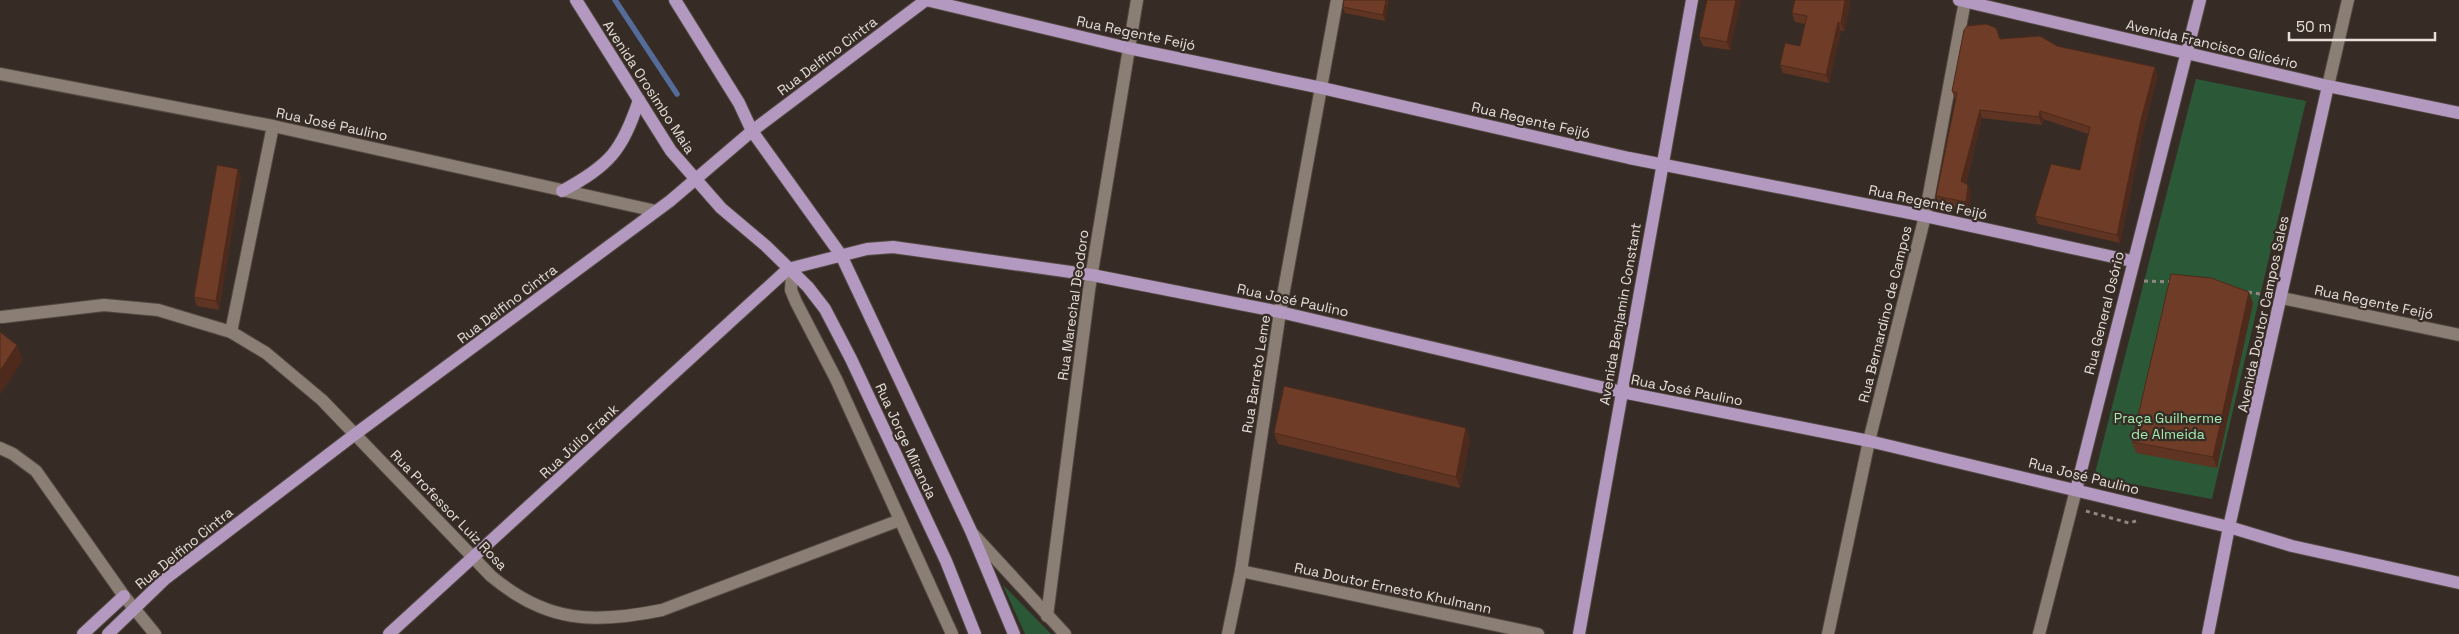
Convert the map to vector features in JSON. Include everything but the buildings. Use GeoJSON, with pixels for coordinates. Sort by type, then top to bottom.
{"type":"FeatureCollection","features":[{"type":"Feature","properties":{"kind":"main road","name":"Avenida Orosimbo Maia"},"geometry":{"type":"LineString","coordinates":[[576,0],[671,151],[694,180],[721,208],[790,271]]}},
{"type":"Feature","properties":{"kind":"main road"},"geometry":{"type":"LineString","coordinates":[[675,0],[739,103],[752,131],[841,255]]}},
{"type":"Feature","properties":{"kind":"main road","name":"Rua Delfino Cintra"},"geometry":{"type":"LineString","coordinates":[[108,634],[165,579],[354,435],[656,211],[752,131],[926,0]]}},
{"type":"Feature","properties":{"kind":"main road","name":"Rua Regente Feijó"},"geometry":{"type":"LineString","coordinates":[[926,0],[1128,48],[1322,88],[1662,164],[1925,216],[2132,261]]}},
{"type":"Feature","properties":{"kind":"main road","name":"Avenida Benjamin Constant"},"geometry":{"type":"LineString","coordinates":[[1578,634],[1692,0]]}},
{"type":"Feature","properties":{"kind":"main road","name":"Avenida Francisco Glicério"},"geometry":{"type":"LineString","coordinates":[[1963,0],[2328,86],[2459,113]]}},
{"type":"Feature","properties":{"kind":"main road","name":"Rua General Osório"},"geometry":{"type":"LineString","coordinates":[[2076,490],[2132,261],[2200,0]]}},
{"type":"Feature","properties":{"kind":"main road","name":"Avenida Doutor Campos Sales"},"geometry":{"type":"LineString","coordinates":[[2208,634],[2328,86]]}},
{"type":"Feature","properties":{"kind":"main road"},"geometry":{"type":"LineString","coordinates":[[562,191],[590,176],[611,158],[623,141],[639,100]]}},
{"type":"Feature","properties":{"kind":"main road","name":"Rua José Paulino"},"geometry":{"type":"LineString","coordinates":[[790,271],[841,255],[873,248],[893,247],[1092,275],[1280,312],[1622,392],[1868,441],[2230,527],[2292,546],[2459,582]]}},
{"type":"Feature","properties":{"kind":"main road","name":"Rua Jorge Miranda"},"geometry":{"type":"LineString","coordinates":[[841,255],[971,531],[1014,634]]}},
{"type":"Feature","properties":{"kind":"main road","name":"Rua Jorge Miranda"},"geometry":{"type":"LineString","coordinates":[[790,271],[808,287],[825,309],[851,359],[946,561],[975,634]]}},
{"type":"Feature","properties":{"kind":"main road","name":"Rua Júlio Frank"},"geometry":{"type":"LineString","coordinates":[[388,634],[790,271]]}},
{"type":"Feature","properties":{"kind":"main road"},"geometry":{"type":"LineString","coordinates":[[83,634],[124,596]]}},
{"type":"Feature","properties":{"kind":"street","name":"Rua Marechal Deodoro"},"geometry":{"type":"LineString","coordinates":[[1046,616],[1092,275],[1137,0]]}},
{"type":"Feature","properties":{"kind":"street","name":"Rua Barreto Leme"},"geometry":{"type":"LineString","coordinates":[[1228,634],[1241,571],[1280,312],[1337,0]]}},
{"type":"Feature","properties":{"kind":"street","name":"Rua Bernardino de Campos"},"geometry":{"type":"LineString","coordinates":[[1828,634],[1868,441],[1925,216],[1963,0]]}},
{"type":"Feature","properties":{"kind":"street","name":"Avenida Doutor Campos Sales"},"geometry":{"type":"LineString","coordinates":[[2328,86],[2348,0]]}},
{"type":"Feature","properties":{"kind":"street","name":"Rua José Paulino"},"geometry":{"type":"LineString","coordinates":[[0,74],[273,126],[656,211]]}},
{"type":"Feature","properties":{"kind":"street"},"geometry":{"type":"LineString","coordinates":[[231,332],[273,126]]}},
{"type":"Feature","properties":{"kind":"street"},"geometry":{"type":"LineString","coordinates":[[790,271],[792,290],[796,302],[836,379],[952,634]]}},
{"type":"Feature","properties":{"kind":"street","name":"Rua Regente Feijó"},"geometry":{"type":"LineString","coordinates":[[2282,298],[2459,335]]}},
{"type":"Feature","properties":{"kind":"street","name":"Rua Professor Luiz Rosa"},"geometry":{"type":"LineString","coordinates":[[2,317],[104,305],[158,310],[231,332],[266,353],[322,400],[473,558],[511,594],[548,611],[585,619],[621,618],[662,610],[900,520]]}},
{"type":"Feature","properties":{"kind":"street"},"geometry":{"type":"LineString","coordinates":[[0,448],[14,454],[36,471],[124,596],[155,634]]}},
{"type":"Feature","properties":{"kind":"street","name":"Rua General Osório"},"geometry":{"type":"LineString","coordinates":[[2039,634],[2076,490]]}},
{"type":"Feature","properties":{"kind":"street","name":"Rua Jorge Miranda"},"geometry":{"type":"LineString","coordinates":[[971,531],[1046,616],[1065,634]]}},
{"type":"Feature","properties":{"kind":"street","name":"Rua Doutor Ernesto Khulmann"},"geometry":{"type":"LineString","coordinates":[[1241,571],[1538,634]]}},
{"type":"Feature","properties":{"kind":"path"},"geometry":{"type":"LineString","coordinates":[[2128,281],[2178,282]]}},
{"type":"Feature","properties":{"kind":"path"},"geometry":{"type":"LineString","coordinates":[[2242,291],[2282,298]]}},
{"type":"Feature","properties":{"kind":"green space","name":"Praça Guilherme de Almeida"},"geometry":{"type":"Polygon","coordinates":[[[2196,79],[2306,101],[2212,499],[2094,477],[2196,79]]]}},
{"type":"Feature","properties":{"kind":"green space"},"geometry":{"type":"Polygon","coordinates":[[[1003,585],[1051,634],[1025,634],[1003,585]]]}},
{"type":"Feature","properties":{"kind":"waterway"},"geometry":{"type":"LineString","coordinates":[[615,0],[677,94]]}}]}
